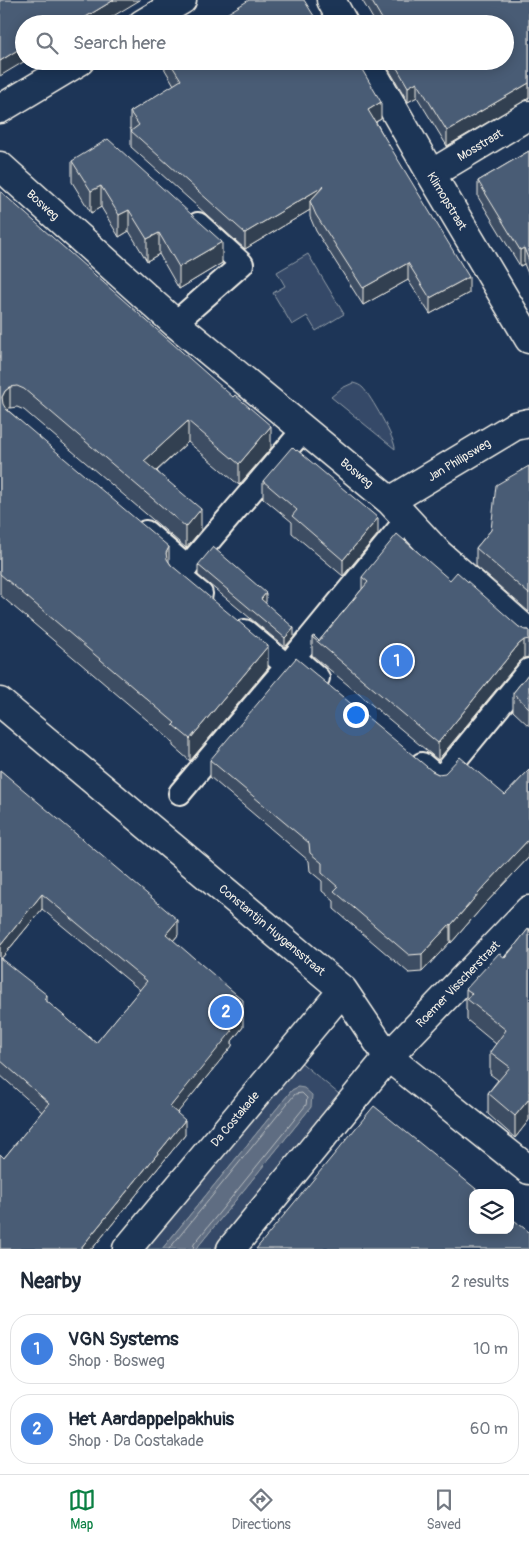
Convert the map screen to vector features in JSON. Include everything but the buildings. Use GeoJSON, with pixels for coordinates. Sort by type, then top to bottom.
{"type":"FeatureCollection","features":[{"type":"Feature","properties":{"kind":"street"},"geometry":{"type":"LineString","coordinates":[[157,15],[182,0]]}},
{"type":"Feature","properties":{"kind":"street"},"geometry":{"type":"LineString","coordinates":[[331,0],[339,15]]}},
{"type":"Feature","properties":{"kind":"street"},"geometry":{"type":"LineString","coordinates":[[0,109],[65,70]]}},
{"type":"Feature","properties":{"kind":"street","name":"Klimopstraat"},"geometry":{"type":"LineString","coordinates":[[371,70],[529,339]]}},
{"type":"Feature","properties":{"kind":"street","name":"Mosstraat"},"geometry":{"type":"LineString","coordinates":[[431,174],[529,115]]}},
{"type":"Feature","properties":{"kind":"street","name":"Bosweg"},"geometry":{"type":"LineString","coordinates":[[0,166],[175,323],[399,510],[439,554],[529,633]]}},
{"type":"Feature","properties":{"kind":"street","name":"Jan Philipsweg"},"geometry":{"type":"LineString","coordinates":[[399,510],[515,426],[529,422]]}},
{"type":"Feature","properties":{"kind":"street","name":"Constantijn Huygensstraat"},"geometry":{"type":"LineString","coordinates":[[0,702],[343,990],[388,1057],[529,1170]]}},
{"type":"Feature","properties":{"kind":"street","name":"Roemer Visscherstraat"},"geometry":{"type":"LineString","coordinates":[[388,1057],[529,910]]}},
{"type":"Feature","properties":{"kind":"street","name":"Da Costakade"},"geometry":{"type":"LineString","coordinates":[[127,1249],[343,990]]}},
{"type":"Feature","properties":{"kind":"street"},"geometry":{"type":"LineString","coordinates":[[231,1249],[388,1057]]}},
{"type":"Feature","properties":{"kind":"lane"},"geometry":{"type":"LineString","coordinates":[[175,323],[242,264],[184,212]]}},
{"type":"Feature","properties":{"kind":"lane"},"geometry":{"type":"LineString","coordinates":[[304,429],[179,576],[222,612],[338,694]]}},
{"type":"Feature","properties":{"kind":"lane"},"geometry":{"type":"LineString","coordinates":[[180,793],[290,661],[399,510]]}},
{"type":"Feature","properties":{"kind":"lane"},"geometry":{"type":"LineString","coordinates":[[127,516],[187,567]]}},
{"type":"Feature","properties":{"kind":"lane"},"geometry":{"type":"LineString","coordinates":[[403,748],[440,779],[529,670]]}},
{"type":"Feature","properties":{"kind":"shaded area"},"geometry":{"type":"Polygon","coordinates":[[[308,254],[344,314],[316,331],[307,316],[292,325],[273,293],[285,286],[277,272],[308,254]]]}},
{"type":"Feature","properties":{"kind":"shaded area"},"geometry":{"type":"Polygon","coordinates":[[[353,383],[362,387],[371,399],[387,428],[395,449],[331,397],[342,388],[353,383]]]}},
{"type":"Feature","properties":{"kind":"shaded area"},"geometry":{"type":"Polygon","coordinates":[[[298,1060],[339,1094],[214,1249],[196,1249],[311,1107],[298,1087],[292,1090],[162,1249],[146,1249],[298,1060]]]}},
{"type":"Feature","properties":{"kind":"water"},"geometry":{"type":"Polygon","coordinates":[[[298,1087],[304,1088],[312,1095],[311,1107],[196,1249],[162,1249],[292,1090],[298,1087]]]}},
{"type":"Feature","properties":{"kind":"place","name":"VGN Systems"},"geometry":{"type":"Point","coordinates":[397,661]}},
{"type":"Feature","properties":{"kind":"place","name":"Het Aardappelpakhuis"},"geometry":{"type":"Point","coordinates":[226,1012]}}]}
